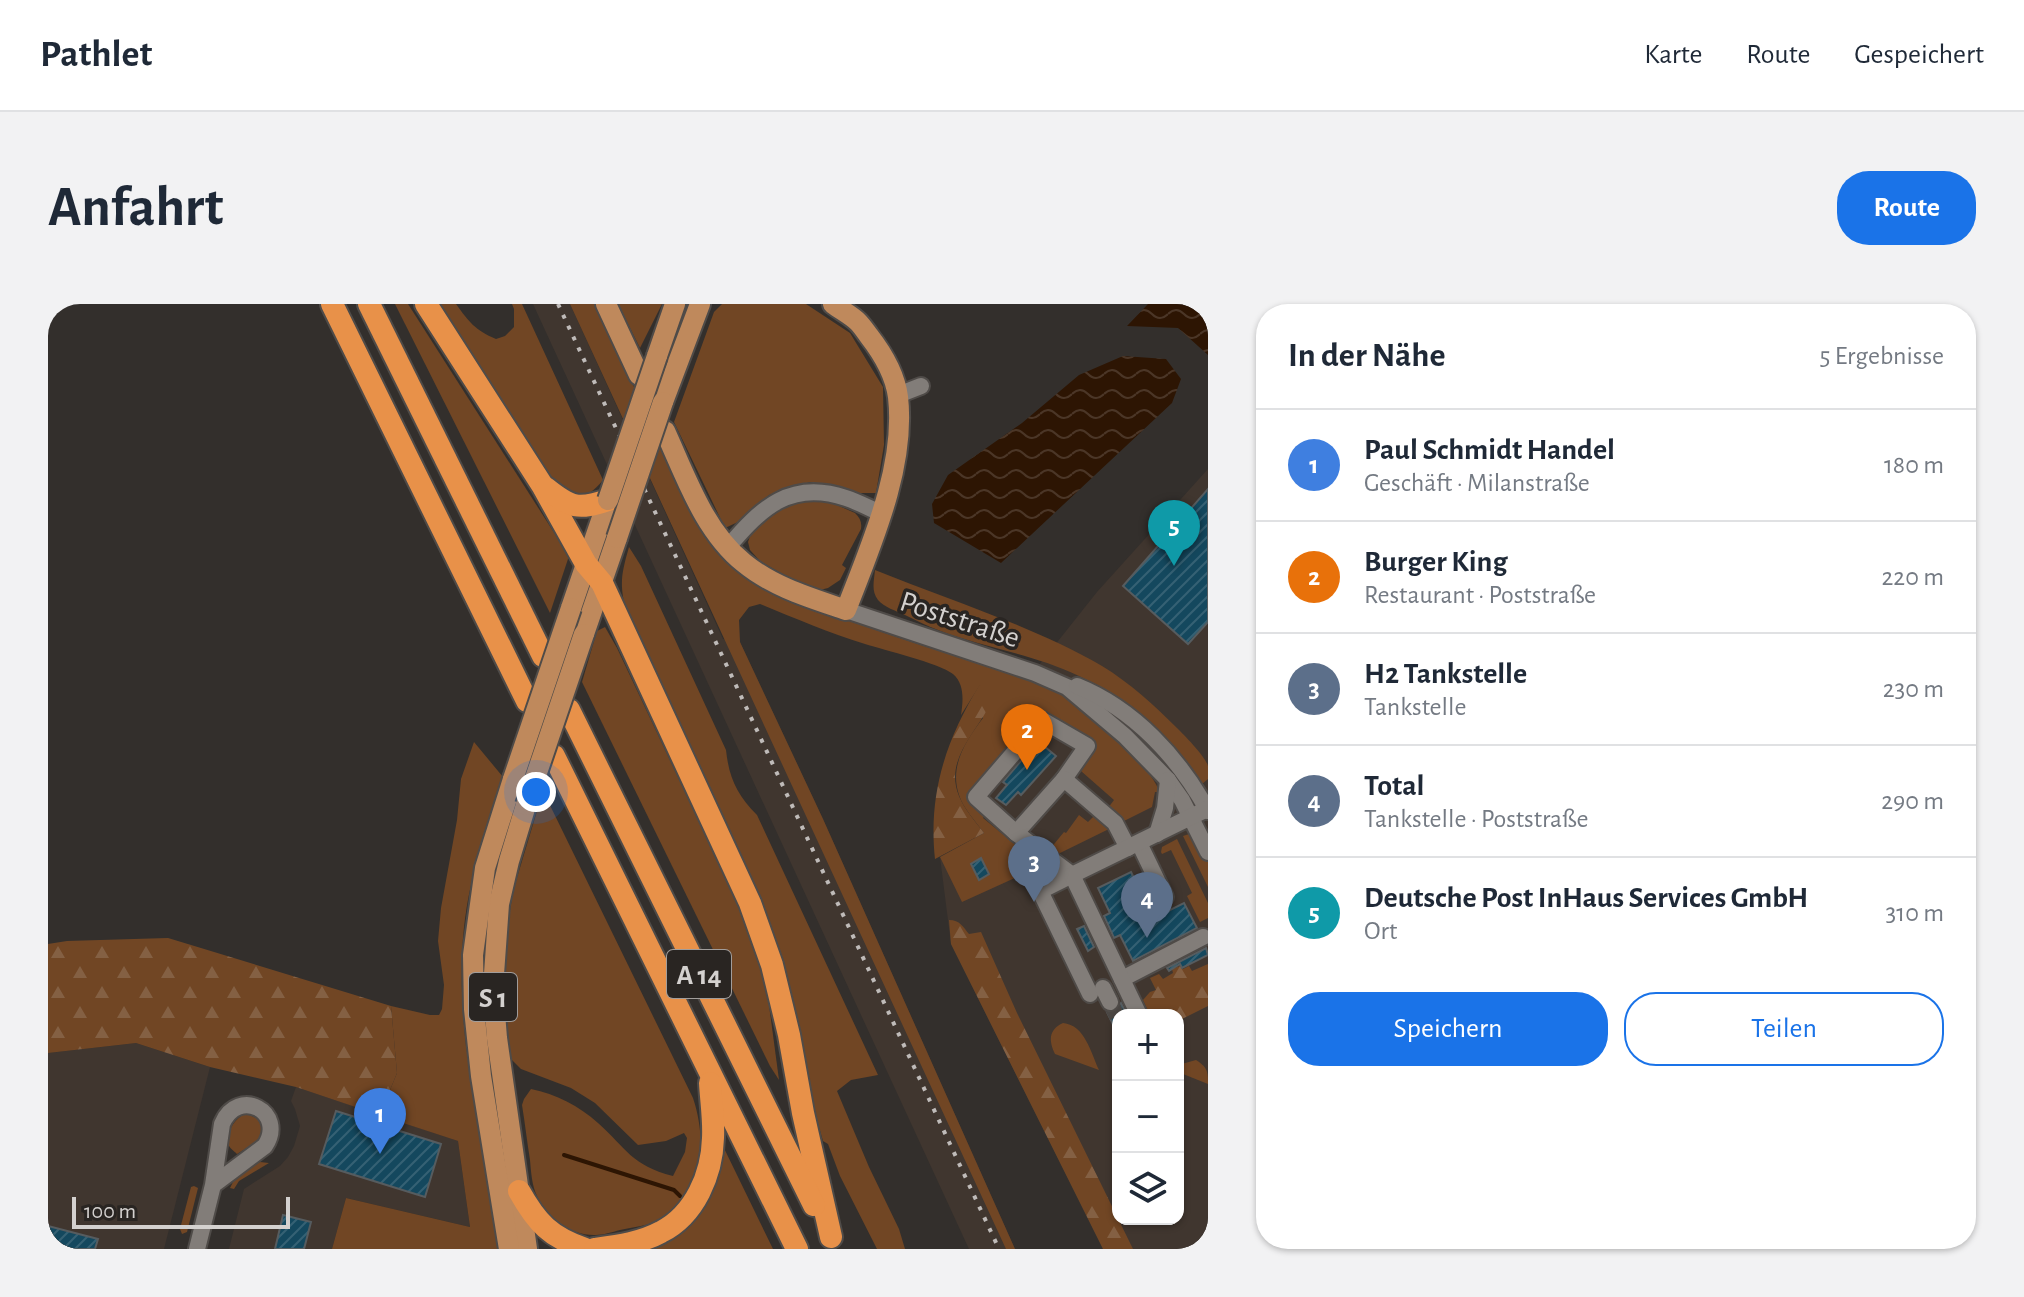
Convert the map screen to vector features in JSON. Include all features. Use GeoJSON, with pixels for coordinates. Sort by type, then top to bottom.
{"type":"FeatureCollection","features":[{"type":"Feature","properties":{"kind":"highway"},"geometry":{"type":"LineString","coordinates":[[332,304],[527,701]]}},
{"type":"Feature","properties":{"kind":"highway"},"geometry":{"type":"LineString","coordinates":[[369,304],[543,656]]}},
{"type":"Feature","properties":{"kind":"highway"},"geometry":{"type":"LineString","coordinates":[[426,304],[542,485],[586,564],[602,583],[750,903],[772,965],[833,1243]]}},
{"type":"Feature","properties":{"kind":"highway"},"geometry":{"type":"LineString","coordinates":[[542,485],[566,504],[593,514],[608,500]]}},
{"type":"Feature","properties":{"kind":"highway","name":"A 14"},"geometry":{"type":"LineString","coordinates":[[569,710],[833,1243]]}},
{"type":"Feature","properties":{"kind":"highway","name":"A 14"},"geometry":{"type":"LineString","coordinates":[[554,756],[797,1249]]}},
{"type":"Feature","properties":{"kind":"highway"},"geometry":{"type":"LineString","coordinates":[[595,1249],[622,1245],[664,1231],[691,1205],[711,1164],[714,1137],[709,1069]]}},
{"type":"Feature","properties":{"kind":"highway"},"geometry":{"type":"LineString","coordinates":[[519,1191],[530,1210],[551,1233],[564,1242],[585,1249]]}},
{"type":"Feature","properties":{"kind":"main road"},"geometry":{"type":"LineString","coordinates":[[606,304],[639,375]]}},
{"type":"Feature","properties":{"kind":"main road"},"geometry":{"type":"LineString","coordinates":[[608,500],[675,304]]}},
{"type":"Feature","properties":{"kind":"main road","name":"S 1"},"geometry":{"type":"LineString","coordinates":[[527,1249],[497,1038],[493,988],[499,904],[526,805],[700,304]]}},
{"type":"Feature","properties":{"kind":"main road"},"geometry":{"type":"LineString","coordinates":[[665,431],[703,511],[728,547],[745,564],[783,587],[846,610],[889,486],[899,442],[898,395],[883,355],[859,323],[833,304]]}},
{"type":"Feature","properties":{"kind":"main road","name":"S 1"},"geometry":{"type":"LineString","coordinates":[[509,1249],[481,1076],[474,1009],[473,955],[485,868],[586,564],[593,514]]}},
{"type":"Feature","properties":{"kind":"street"},"geometry":{"type":"LineString","coordinates":[[898,395],[921,386]]}},
{"type":"Feature","properties":{"kind":"street"},"geometry":{"type":"LineString","coordinates":[[728,547],[762,511],[793,494],[820,492],[845,498],[881,513]]}},
{"type":"Feature","properties":{"kind":"street","name":"Poststraße"},"geometry":{"type":"LineString","coordinates":[[846,610],[1068,683],[1104,699],[1143,728],[1175,761],[1208,810]]}},
{"type":"Feature","properties":{"kind":"street","name":"Poststraße"},"geometry":{"type":"LineString","coordinates":[[1056,681],[1125,736],[1168,780],[1182,800],[1208,852]]}},
{"type":"Feature","properties":{"kind":"street"},"geometry":{"type":"LineString","coordinates":[[1016,833],[1064,779],[1087,746],[1042,720],[976,797],[1016,833],[1072,875],[1136,1009]]}},
{"type":"Feature","properties":{"kind":"street"},"geometry":{"type":"LineString","coordinates":[[1064,779],[1115,823],[1133,845],[1165,897]]}},
{"type":"Feature","properties":{"kind":"street"},"geometry":{"type":"LineString","coordinates":[[1157,834],[1165,808],[1168,780]]}},
{"type":"Feature","properties":{"kind":"street"},"geometry":{"type":"LineString","coordinates":[[1101,995],[1040,891],[1208,810]]}},
{"type":"Feature","properties":{"kind":"street"},"geometry":{"type":"LineString","coordinates":[[1122,979],[1203,937]]}},
{"type":"Feature","properties":{"kind":"street"},"geometry":{"type":"LineString","coordinates":[[197,1249],[225,1117],[238,1106],[261,1110],[270,1123],[269,1139],[265,1146],[213,1185]]}},
{"type":"Feature","properties":{"kind":"shaded area"},"geometry":{"type":"Polygon","coordinates":[[[533,304],[570,304],[723,639],[740,642],[823,819],[1015,1249],[969,1249],[533,304]]]}},
{"type":"Feature","properties":{"kind":"shaded area"},"geometry":{"type":"Polygon","coordinates":[[[1208,469],[1208,1249],[1103,1249],[951,944],[940,857],[984,833],[965,785],[1024,684],[1097,592],[1208,469]]]}},
{"type":"Feature","properties":{"kind":"shaded area"},"geometry":{"type":"Polygon","coordinates":[[[136,1043],[210,1067],[164,1249],[48,1249],[48,1053],[136,1043]]]}},
{"type":"Feature","properties":{"kind":"shaded area"},"geometry":{"type":"Polygon","coordinates":[[[296,1087],[458,1141],[470,1227],[346,1198],[332,1249],[229,1249],[244,1189],[280,1166],[294,1146],[300,1126],[291,1101],[296,1087]]]}},
{"type":"Feature","properties":{"kind":"green space"},"geometry":{"type":"Polygon","coordinates":[[[395,304],[408,304],[569,556],[550,613],[395,304]]]}},
{"type":"Feature","properties":{"kind":"green space"},"geometry":{"type":"Polygon","coordinates":[[[438,304],[456,304],[473,325],[496,339],[505,336],[514,327],[512,304],[522,304],[603,480],[596,488],[577,496],[551,477],[438,304]]]}},
{"type":"Feature","properties":{"kind":"green space"},"geometry":{"type":"Polygon","coordinates":[[[570,304],[595,304],[635,389],[624,421],[570,304]]]}},
{"type":"Feature","properties":{"kind":"green space"},"geometry":{"type":"Polygon","coordinates":[[[618,304],[662,304],[640,348],[618,304]]]}},
{"type":"Feature","properties":{"kind":"green space"},"geometry":{"type":"Polygon","coordinates":[[[722,304],[806,304],[850,333],[883,387],[884,445],[876,493],[860,493],[810,482],[769,495],[738,522],[725,528],[674,422],[714,312],[722,304]]]}},
{"type":"Feature","properties":{"kind":"green space"},"geometry":{"type":"Polygon","coordinates":[[[660,445],[698,524],[719,552],[743,573],[768,589],[810,607],[1018,676],[1060,693],[1079,704],[1102,725],[1142,765],[1160,792],[1155,792],[1152,807],[1124,821],[1108,808],[1114,800],[1081,771],[1075,779],[1071,775],[1088,757],[1077,735],[1037,714],[969,796],[986,813],[983,818],[1016,845],[1019,841],[1041,860],[1016,874],[1017,877],[962,902],[940,857],[984,833],[961,800],[956,784],[958,764],[965,744],[983,718],[980,685],[961,715],[963,699],[960,683],[946,670],[838,635],[760,604],[749,607],[739,620],[740,642],[823,819],[1015,1249],[1006,1249],[649,476],[660,445]]]}},
{"type":"Feature","properties":{"kind":"green space"},"geometry":{"type":"Polygon","coordinates":[[[821,498],[855,513],[861,529],[842,565],[846,568],[840,580],[820,590],[793,580],[760,561],[750,550],[748,542],[752,530],[786,503],[821,498]]]}},
{"type":"Feature","properties":{"kind":"green space"},"geometry":{"type":"Polygon","coordinates":[[[629,547],[641,566],[726,750],[735,786],[757,815],[878,1075],[851,1080],[837,1091],[905,1249],[877,1249],[840,1176],[828,1144],[823,1141],[812,1103],[788,978],[761,902],[627,614],[622,580],[629,547]]]}},
{"type":"Feature","properties":{"kind":"green space"},"geometry":{"type":"Polygon","coordinates":[[[875,570],[1019,626],[1102,666],[1141,695],[1190,741],[1208,766],[1208,779],[1202,784],[1177,751],[1148,722],[1115,697],[1079,676],[1044,662],[938,630],[883,605],[874,593],[875,570]]]}},
{"type":"Feature","properties":{"kind":"green space"},"geometry":{"type":"Polygon","coordinates":[[[605,627],[736,900],[752,941],[767,990],[779,1080],[582,682],[597,631],[605,627]]]}},
{"type":"Feature","properties":{"kind":"green space"},"geometry":{"type":"Polygon","coordinates":[[[980,684],[987,710],[962,750],[955,772],[959,796],[984,833],[935,859],[934,812],[942,768],[958,726],[980,684]]]}},
{"type":"Feature","properties":{"kind":"green space"},"geometry":{"type":"Polygon","coordinates":[[[474,742],[503,777],[471,885],[464,925],[462,965],[466,1046],[498,1249],[332,1249],[346,1198],[470,1227],[458,1141],[397,1121],[401,1108],[390,1090],[397,1073],[391,1006],[430,1015],[439,1015],[442,1009],[444,985],[438,941],[441,908],[461,779],[474,742]]]}},
{"type":"Feature","properties":{"kind":"green space"},"geometry":{"type":"Polygon","coordinates":[[[543,791],[693,1098],[700,1131],[699,1165],[687,1195],[676,1208],[651,1223],[602,1234],[587,1235],[569,1229],[553,1219],[537,1196],[522,1105],[531,1089],[558,1097],[583,1111],[638,1161],[659,1172],[673,1176],[685,1152],[687,1138],[684,1133],[666,1141],[638,1145],[595,1103],[571,1088],[521,1069],[510,1058],[505,944],[513,891],[543,791]]]}},
{"type":"Feature","properties":{"kind":"green space"},"geometry":{"type":"Polygon","coordinates":[[[1096,814],[1111,828],[1056,855],[1050,849],[1079,815],[1088,822],[1096,814]]]}},
{"type":"Feature","properties":{"kind":"green space"},"geometry":{"type":"Polygon","coordinates":[[[1194,835],[1208,860],[1208,887],[1183,836],[1194,835]]]}},
{"type":"Feature","properties":{"kind":"green space"},"geometry":{"type":"Polygon","coordinates":[[[1177,839],[1208,903],[1208,918],[1200,922],[1187,896],[1192,893],[1171,850],[1161,852],[1162,847],[1177,839]]]}},
{"type":"Feature","properties":{"kind":"green space"},"geometry":{"type":"Polygon","coordinates":[[[949,920],[959,923],[969,934],[981,932],[1017,1013],[1112,1206],[1112,1225],[1121,1225],[1133,1249],[1103,1249],[951,944],[949,920]]]}},
{"type":"Feature","properties":{"kind":"green space"},"geometry":{"type":"Polygon","coordinates":[[[168,938],[391,1006],[397,1073],[390,1090],[401,1108],[397,1121],[296,1087],[210,1067],[136,1043],[48,1053],[48,944],[168,938]]]}},
{"type":"Feature","properties":{"kind":"green space"},"geometry":{"type":"Polygon","coordinates":[[[1208,964],[1208,1006],[1184,1018],[1184,1009],[1147,1009],[1143,1000],[1156,990],[1150,978],[1159,974],[1163,979],[1173,973],[1172,969],[1180,966],[1183,969],[1189,966],[1192,971],[1208,964]]]}},
{"type":"Feature","properties":{"kind":"green space"},"geometry":{"type":"Polygon","coordinates":[[[1063,1023],[1082,1034],[1099,1070],[1055,1054],[1051,1036],[1063,1023]]]}},
{"type":"Feature","properties":{"kind":"green space"},"geometry":{"type":"Polygon","coordinates":[[[1196,1060],[1203,1065],[1208,1084],[1184,1074],[1184,1063],[1196,1060]]]}},
{"type":"Feature","properties":{"kind":"green space"},"geometry":{"type":"Polygon","coordinates":[[[245,1114],[260,1122],[263,1129],[261,1139],[237,1154],[230,1148],[228,1134],[235,1122],[245,1114]]]}},
{"type":"Feature","properties":{"kind":"green space"},"geometry":{"type":"Polygon","coordinates":[[[720,1140],[773,1249],[642,1249],[659,1242],[720,1140]]]}},
{"type":"Feature","properties":{"kind":"green space"},"geometry":{"type":"Polygon","coordinates":[[[260,1162],[269,1163],[239,1181],[234,1189],[230,1188],[236,1176],[260,1162]]]}},
{"type":"Feature","properties":{"kind":"green space"},"geometry":{"type":"Polygon","coordinates":[[[191,1187],[198,1188],[187,1232],[182,1234],[180,1229],[191,1187]]]}},
{"type":"Feature","properties":{"kind":"water"},"geometry":{"type":"Polygon","coordinates":[[[1148,304],[1208,304],[1208,355],[1178,328],[1127,326],[1148,304]]]}},
{"type":"Feature","properties":{"kind":"water"},"geometry":{"type":"Polygon","coordinates":[[[1123,356],[1166,359],[1181,379],[1172,403],[1001,563],[934,523],[932,504],[948,475],[1022,423],[1079,375],[1123,356]]]}},
{"type":"Feature","properties":{"kind":"building"},"geometry":{"type":"Polygon","coordinates":[[[1208,489],[1208,622],[1188,644],[1123,586],[1208,489]]]}},
{"type":"Feature","properties":{"kind":"building"},"geometry":{"type":"Polygon","coordinates":[[[1038,741],[1056,756],[1021,795],[1018,792],[1006,805],[996,798],[1007,785],[1003,782],[1038,741]]]}},
{"type":"Feature","properties":{"kind":"building"},"geometry":{"type":"Polygon","coordinates":[[[981,858],[989,874],[979,880],[971,864],[981,858]]]}},
{"type":"Feature","properties":{"kind":"building"},"geometry":{"type":"Polygon","coordinates":[[[1131,872],[1154,918],[1184,903],[1197,928],[1133,961],[1120,935],[1114,938],[1104,916],[1110,913],[1098,888],[1131,872]]]}},
{"type":"Feature","properties":{"kind":"building"},"geometry":{"type":"Polygon","coordinates":[[[1084,926],[1094,947],[1088,951],[1077,929],[1084,926]]]}},
{"type":"Feature","properties":{"kind":"building"},"geometry":{"type":"Polygon","coordinates":[[[1206,948],[1208,955],[1182,968],[1180,964],[1169,971],[1167,968],[1206,948]]]}},
{"type":"Feature","properties":{"kind":"building"},"geometry":{"type":"Polygon","coordinates":[[[336,1111],[441,1144],[425,1197],[319,1164],[336,1111]]]}},
{"type":"Feature","properties":{"kind":"building"},"geometry":{"type":"Polygon","coordinates":[[[283,1215],[311,1222],[304,1249],[275,1249],[283,1215]]]}},
{"type":"Feature","properties":{"kind":"building"},"geometry":{"type":"Polygon","coordinates":[[[48,1226],[98,1239],[95,1249],[48,1249],[48,1226]]]}},
{"type":"Feature","properties":{"kind":"waterway"},"geometry":{"type":"LineString","coordinates":[[564,1155],[674,1190],[680,1196]]}},
{"type":"Feature","properties":{"kind":"tunnel"},"geometry":{"type":"LineString","coordinates":[[1110,1002],[1114,1009]]}},
{"type":"Feature","properties":{"kind":"railway"},"geometry":{"type":"LineString","coordinates":[[558,304],[999,1249]]}},
{"type":"Feature","properties":{"kind":"place","name":"Deutsche Post InHaus Services GmbH"},"geometry":{"type":"Point","coordinates":[1174,566]}},
{"type":"Feature","properties":{"kind":"place","name":"Burger King"},"geometry":{"type":"Point","coordinates":[1027,770]}},
{"type":"Feature","properties":{"kind":"place","name":"H2 Tankstelle"},"geometry":{"type":"Point","coordinates":[1034,902]}},
{"type":"Feature","properties":{"kind":"place","name":"Total"},"geometry":{"type":"Point","coordinates":[1147,938]}},
{"type":"Feature","properties":{"kind":"place","name":"Paul Schmidt Handel"},"geometry":{"type":"Point","coordinates":[380,1154]}}]}
